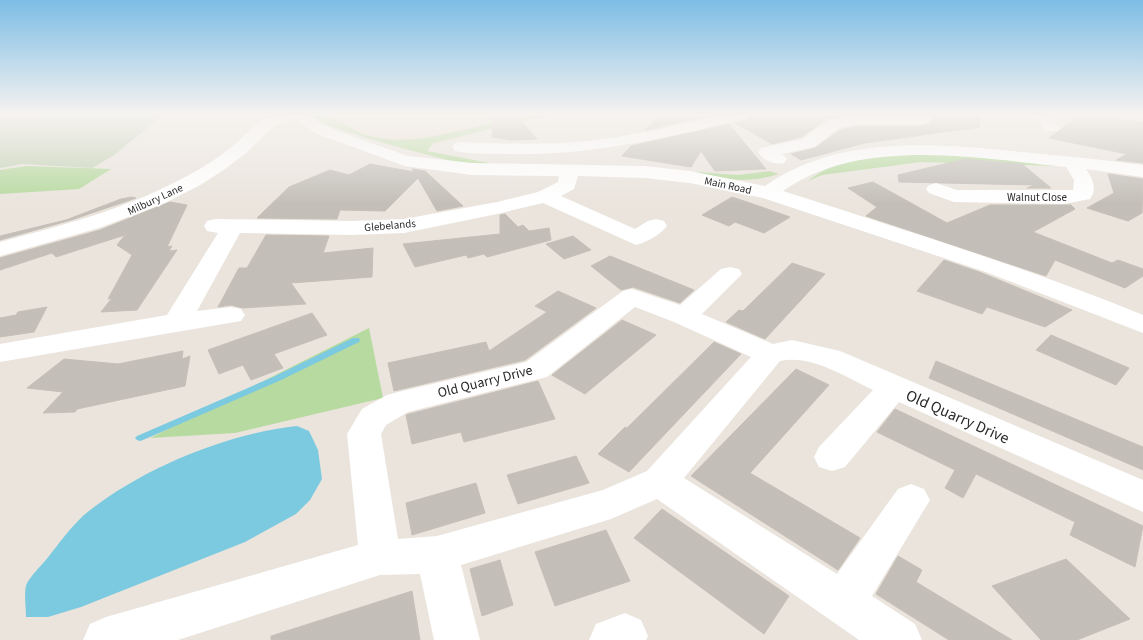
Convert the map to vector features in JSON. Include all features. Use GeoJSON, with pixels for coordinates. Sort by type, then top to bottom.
{"type":"FeatureCollection","features":[{"type":"Feature","properties":{"kind":"street","name":"Milbury Lane"},"geometry":{"type":"LineString","coordinates":[[0,249],[73,230],[133,210],[188,183],[243,145]]}},
{"type":"Feature","properties":{"kind":"street","name":"Main Road"},"geometry":{"type":"LineString","coordinates":[[361,145],[405,161],[472,169],[606,170],[673,175],[768,193],[992,266],[1071,295],[1143,325]]}},
{"type":"Feature","properties":{"kind":"street"},"geometry":{"type":"LineString","coordinates":[[461,147],[553,148],[593,145]]}},
{"type":"Feature","properties":{"kind":"street"},"geometry":{"type":"LineString","coordinates":[[767,152],[799,145]]}},
{"type":"Feature","properties":{"kind":"street"},"geometry":{"type":"LineString","coordinates":[[768,193],[792,176],[809,169],[862,154],[891,151],[921,145]]}},
{"type":"Feature","properties":{"kind":"street"},"geometry":{"type":"LineString","coordinates":[[972,145],[1072,162],[1143,171]]}},
{"type":"Feature","properties":{"kind":"street","name":"Walnut Close"},"geometry":{"type":"LineString","coordinates":[[940,211],[954,203],[945,192],[1064,198],[1083,195],[1084,180],[1072,162]]}},
{"type":"Feature","properties":{"kind":"street","name":"Glebelands"},"geometry":{"type":"LineString","coordinates":[[178,322],[224,226],[353,228],[404,226],[497,208],[545,196],[566,185],[570,171]]}},
{"type":"Feature","properties":{"kind":"street"},"geometry":{"type":"LineString","coordinates":[[545,196],[636,238],[656,226]]}},
{"type":"Feature","properties":{"kind":"street"},"geometry":{"type":"LineString","coordinates":[[684,316],[730,274]]}},
{"type":"Feature","properties":{"kind":"street","name":"Old Quarry Drive"},"geometry":{"type":"LineString","coordinates":[[380,557],[364,434],[374,417],[398,403],[536,370],[632,297],[684,316],[770,354],[792,349],[829,358],[893,388],[1143,497]]}},
{"type":"Feature","properties":{"kind":"street"},"geometry":{"type":"LineString","coordinates":[[0,352],[231,315]]}},
{"type":"Feature","properties":{"kind":"street"},"geometry":{"type":"LineString","coordinates":[[106,640],[380,557],[437,554],[611,503],[660,481],[770,354]]}},
{"type":"Feature","properties":{"kind":"street"},"geometry":{"type":"LineString","coordinates":[[832,457],[893,388]]}},
{"type":"Feature","properties":{"kind":"street"},"geometry":{"type":"LineString","coordinates":[[660,481],[899,640]]}},
{"type":"Feature","properties":{"kind":"street"},"geometry":{"type":"LineString","coordinates":[[843,602],[911,500]]}},
{"type":"Feature","properties":{"kind":"street"},"geometry":{"type":"LineString","coordinates":[[437,554],[457,640]]}},
{"type":"Feature","properties":{"kind":"shaded area"},"geometry":{"type":"Polygon","coordinates":[[[392,145],[436,145],[413,151],[392,145]]]}},
{"type":"Feature","properties":{"kind":"green space"},"geometry":{"type":"Polygon","coordinates":[[[0,145],[126,145],[92,168],[22,164],[0,168],[0,145]]]}},
{"type":"Feature","properties":{"kind":"green space"},"geometry":{"type":"Polygon","coordinates":[[[390,145],[432,145],[427,151],[489,163],[474,167],[390,145]]]}},
{"type":"Feature","properties":{"kind":"green space"},"geometry":{"type":"Polygon","coordinates":[[[922,154],[1043,161],[1058,166],[921,162],[822,175],[808,181],[820,172],[848,162],[877,157],[922,154]]]}},
{"type":"Feature","properties":{"kind":"green space"},"geometry":{"type":"Polygon","coordinates":[[[27,166],[111,169],[79,189],[0,194],[0,170],[27,166]]]}},
{"type":"Feature","properties":{"kind":"green space"},"geometry":{"type":"Polygon","coordinates":[[[769,171],[779,174],[747,180],[695,174],[695,172],[738,175],[769,171]]]}},
{"type":"Feature","properties":{"kind":"green space"},"geometry":{"type":"Polygon","coordinates":[[[369,328],[383,398],[235,433],[150,438],[369,328]]]}},
{"type":"Feature","properties":{"kind":"water"},"geometry":{"type":"Polygon","coordinates":[[[297,426],[309,431],[318,450],[322,479],[310,500],[296,514],[245,542],[81,607],[48,617],[26,617],[25,590],[30,579],[75,524],[106,499],[130,483],[184,456],[242,437],[297,426]]]}},
{"type":"Feature","properties":{"kind":"building"},"geometry":{"type":"Polygon","coordinates":[[[746,145],[766,169],[715,171],[701,151],[691,167],[622,156],[631,146],[746,145]]]}},
{"type":"Feature","properties":{"kind":"building"},"geometry":{"type":"Polygon","coordinates":[[[819,145],[858,145],[801,160],[791,154],[815,148],[819,145]]]}},
{"type":"Feature","properties":{"kind":"building"},"geometry":{"type":"Polygon","coordinates":[[[1082,145],[1143,145],[1143,163],[1116,160],[1127,154],[1082,145]]]}},
{"type":"Feature","properties":{"kind":"building"},"geometry":{"type":"Polygon","coordinates":[[[965,159],[1022,164],[1051,188],[1027,188],[1035,185],[899,182],[898,175],[965,159]]]}},
{"type":"Feature","properties":{"kind":"building"},"geometry":{"type":"Polygon","coordinates":[[[370,164],[414,172],[412,169],[425,171],[463,206],[437,211],[418,178],[385,211],[340,210],[337,219],[257,218],[289,187],[330,170],[349,175],[370,164]]]}},
{"type":"Feature","properties":{"kind":"building"},"geometry":{"type":"Polygon","coordinates":[[[1108,174],[1143,179],[1142,213],[1128,221],[1087,208],[1114,193],[1108,174]]]}},
{"type":"Feature","properties":{"kind":"building"},"geometry":{"type":"Polygon","coordinates":[[[873,182],[947,223],[990,205],[1071,205],[1075,209],[1033,232],[1112,263],[1118,260],[1143,269],[1143,276],[1125,288],[1055,260],[1046,276],[866,216],[877,207],[848,188],[873,182]]]}},
{"type":"Feature","properties":{"kind":"building"},"geometry":{"type":"Polygon","coordinates":[[[131,197],[136,198],[71,220],[0,240],[0,236],[66,220],[131,197]]]}},
{"type":"Feature","properties":{"kind":"building"},"geometry":{"type":"Polygon","coordinates":[[[732,197],[790,217],[764,233],[735,222],[729,226],[702,215],[732,197]]]}},
{"type":"Feature","properties":{"kind":"building"},"geometry":{"type":"Polygon","coordinates":[[[170,202],[187,205],[167,247],[172,246],[169,251],[177,250],[137,310],[101,312],[112,298],[108,299],[132,255],[117,245],[125,235],[56,257],[52,253],[0,270],[0,258],[100,230],[170,202]]]}},
{"type":"Feature","properties":{"kind":"building"},"geometry":{"type":"Polygon","coordinates":[[[505,214],[518,227],[523,225],[529,231],[549,228],[551,240],[487,257],[484,254],[468,258],[466,255],[415,267],[403,244],[500,234],[500,215],[505,214]]]}},
{"type":"Feature","properties":{"kind":"building"},"geometry":{"type":"Polygon","coordinates":[[[266,235],[329,236],[323,253],[373,248],[372,277],[291,283],[306,304],[243,308],[231,305],[218,307],[239,268],[247,268],[266,235]]]}},
{"type":"Feature","properties":{"kind":"building"},"geometry":{"type":"Polygon","coordinates":[[[573,236],[591,250],[564,259],[546,244],[573,236]]]}},
{"type":"Feature","properties":{"kind":"building"},"geometry":{"type":"Polygon","coordinates":[[[610,256],[694,290],[680,303],[633,287],[621,290],[591,266],[610,256]]]}},
{"type":"Feature","properties":{"kind":"building"},"geometry":{"type":"Polygon","coordinates":[[[944,260],[982,273],[1072,310],[1045,327],[987,307],[982,314],[917,291],[944,260]]]}},
{"type":"Feature","properties":{"kind":"building"},"geometry":{"type":"Polygon","coordinates":[[[792,263],[825,274],[765,339],[726,322],[739,310],[743,311],[792,263]]]}},
{"type":"Feature","properties":{"kind":"building"},"geometry":{"type":"Polygon","coordinates":[[[558,291],[596,308],[525,360],[394,391],[388,363],[486,342],[489,351],[547,312],[535,306],[558,291]]]}},
{"type":"Feature","properties":{"kind":"building"},"geometry":{"type":"Polygon","coordinates":[[[47,307],[34,332],[0,337],[0,318],[16,315],[18,312],[47,307]]]}},
{"type":"Feature","properties":{"kind":"building"},"geometry":{"type":"Polygon","coordinates":[[[312,313],[327,335],[274,354],[283,368],[251,380],[243,365],[219,374],[208,350],[312,313]]]}},
{"type":"Feature","properties":{"kind":"building"},"geometry":{"type":"Polygon","coordinates":[[[622,320],[656,335],[585,394],[552,375],[622,320]]]}},
{"type":"Feature","properties":{"kind":"building"},"geometry":{"type":"Polygon","coordinates":[[[1051,335],[1129,368],[1116,385],[1036,350],[1051,335]]]}},
{"type":"Feature","properties":{"kind":"building"},"geometry":{"type":"Polygon","coordinates":[[[714,342],[741,354],[629,472],[598,454],[625,427],[627,428],[714,342]]]}},
{"type":"Feature","properties":{"kind":"building"},"geometry":{"type":"Polygon","coordinates":[[[183,351],[182,359],[190,356],[185,386],[77,409],[75,412],[43,413],[63,392],[27,388],[64,359],[118,364],[183,351]]]}},
{"type":"Feature","properties":{"kind":"building"},"geometry":{"type":"Polygon","coordinates":[[[936,361],[1143,447],[1143,470],[929,378],[936,361]]]}},
{"type":"Feature","properties":{"kind":"building"},"geometry":{"type":"Polygon","coordinates":[[[796,369],[829,385],[750,473],[860,538],[838,570],[691,476],[796,369]]]}},
{"type":"Feature","properties":{"kind":"building"},"geometry":{"type":"Polygon","coordinates":[[[538,381],[555,419],[464,442],[461,432],[412,444],[406,415],[538,381]]]}},
{"type":"Feature","properties":{"kind":"building"},"geometry":{"type":"Polygon","coordinates":[[[895,409],[1143,526],[1135,567],[1070,535],[1075,522],[976,474],[963,498],[945,488],[955,470],[877,432],[895,409]]]}},
{"type":"Feature","properties":{"kind":"building"},"geometry":{"type":"Polygon","coordinates":[[[576,456],[589,483],[518,504],[507,475],[576,456]]]}},
{"type":"Feature","properties":{"kind":"building"},"geometry":{"type":"Polygon","coordinates":[[[476,483],[485,513],[412,535],[406,503],[476,483]]]}},
{"type":"Feature","properties":{"kind":"building"},"geometry":{"type":"Polygon","coordinates":[[[662,509],[789,596],[764,634],[634,538],[662,509]]]}},
{"type":"Feature","properties":{"kind":"building"},"geometry":{"type":"Polygon","coordinates":[[[606,530],[630,581],[555,606],[535,552],[606,530]]]}},
{"type":"Feature","properties":{"kind":"building"},"geometry":{"type":"Polygon","coordinates":[[[898,556],[922,570],[916,582],[1012,640],[949,640],[876,594],[898,556]]]}},
{"type":"Feature","properties":{"kind":"building"},"geometry":{"type":"Polygon","coordinates":[[[1066,559],[1130,619],[1077,640],[1041,640],[992,586],[1066,559]]]}},
{"type":"Feature","properties":{"kind":"building"},"geometry":{"type":"Polygon","coordinates":[[[500,560],[513,605],[482,616],[470,569],[500,560]]]}},
{"type":"Feature","properties":{"kind":"building"},"geometry":{"type":"Polygon","coordinates":[[[412,591],[420,640],[271,640],[271,636],[412,591]]]}},
{"type":"Feature","properties":{"kind":"waterway"},"geometry":{"type":"LineString","coordinates":[[140,438],[276,379],[356,340]]}}]}
